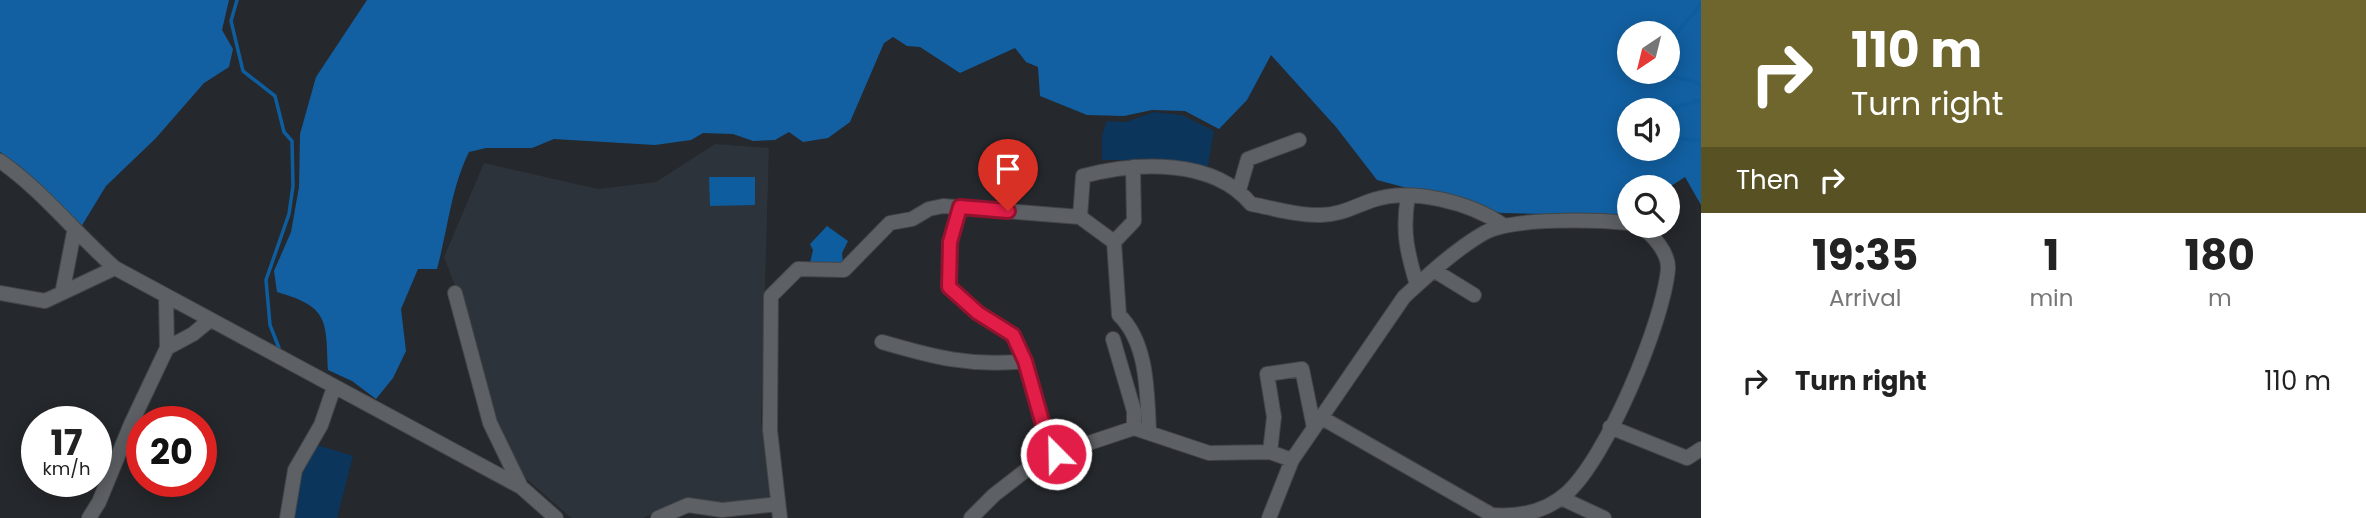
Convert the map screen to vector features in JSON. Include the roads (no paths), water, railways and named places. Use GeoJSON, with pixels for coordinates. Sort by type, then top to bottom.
{"type":"FeatureCollection","features":[{"type":"Feature","properties":{"kind":"street"},"geometry":{"type":"LineString","coordinates":[[1239,190],[1248,159],[1299,140]]}},
{"type":"Feature","properties":{"kind":"street"},"geometry":{"type":"LineString","coordinates":[[0,161],[36,189],[74,232],[115,268],[521,487],[556,518]]}},
{"type":"Feature","properties":{"kind":"street"},"geometry":{"type":"LineString","coordinates":[[1132,167],[1134,221],[1114,242],[1119,315],[1130,326],[1141,357],[1149,431]]}},
{"type":"Feature","properties":{"kind":"street"},"geometry":{"type":"LineString","coordinates":[[1080,217],[1083,176],[1132,167],[1181,167],[1239,190],[1251,204],[1320,215],[1348,211],[1375,200],[1408,196],[1453,203],[1490,216],[1503,225]]}},
{"type":"Feature","properties":{"kind":"street"},"geometry":{"type":"LineString","coordinates":[[1408,196],[1404,224],[1408,253],[1417,285]]}},
{"type":"Feature","properties":{"kind":"street"},"geometry":{"type":"LineString","coordinates":[[658,518],[688,505],[722,510],[779,511],[770,430],[771,296],[798,270],[844,270],[890,223],[912,219],[929,209],[943,206],[1080,217],[1114,242]]}},
{"type":"Feature","properties":{"kind":"street"},"geometry":{"type":"LineString","coordinates":[[960,207],[950,242],[949,287],[978,313],[1009,331],[1025,361],[1047,439],[1056,454]]}},
{"type":"Feature","properties":{"kind":"street"},"geometry":{"type":"LineString","coordinates":[[1269,518],[1292,460],[1404,297],[1417,285],[1485,233],[1503,225],[1594,220],[1617,222]]}},
{"type":"Feature","properties":{"kind":"street"},"geometry":{"type":"LineString","coordinates":[[63,289],[74,232]]}},
{"type":"Feature","properties":{"kind":"street"},"geometry":{"type":"LineString","coordinates":[[1270,452],[1273,417],[1267,374],[1302,369],[1318,423],[1474,506],[1501,517],[1513,516],[1536,511],[1561,498],[1579,481],[1633,388],[1668,267],[1663,251],[1651,238]]}},
{"type":"Feature","properties":{"kind":"street"},"geometry":{"type":"LineString","coordinates":[[0,293],[45,301],[63,289],[115,268]]}},
{"type":"Feature","properties":{"kind":"street"},"geometry":{"type":"LineString","coordinates":[[1435,271],[1474,295]]}},
{"type":"Feature","properties":{"kind":"street"},"geometry":{"type":"LineString","coordinates":[[455,293],[490,423],[521,487]]}},
{"type":"Feature","properties":{"kind":"street"},"geometry":{"type":"LineString","coordinates":[[89,518],[99,502],[131,424],[167,348],[166,297]]}},
{"type":"Feature","properties":{"kind":"street"},"geometry":{"type":"LineString","coordinates":[[167,348],[193,334],[210,320]]}},
{"type":"Feature","properties":{"kind":"street"},"geometry":{"type":"LineString","coordinates":[[1113,340],[1132,399],[1134,428]]}},
{"type":"Feature","properties":{"kind":"street"},"geometry":{"type":"LineString","coordinates":[[882,342],[943,360],[991,364],[1025,361]]}},
{"type":"Feature","properties":{"kind":"street"},"geometry":{"type":"LineString","coordinates":[[287,518],[295,470],[321,425],[334,387]]}},
{"type":"Feature","properties":{"kind":"street"},"geometry":{"type":"LineString","coordinates":[[1610,427],[1686,458],[1701,449]]}},
{"type":"Feature","properties":{"kind":"street"},"geometry":{"type":"LineString","coordinates":[[971,518],[1004,487],[1056,454],[1134,428],[1209,453],[1270,452],[1292,460]]}},
{"type":"Feature","properties":{"kind":"street"},"geometry":{"type":"LineString","coordinates":[[1561,498],[1604,518]]}},
{"type":"Feature","properties":{"kind":"waterway"},"geometry":{"type":"LineString","coordinates":[[237,0],[231,21],[243,71],[275,96],[284,132],[292,141],[293,186],[289,214],[266,280],[270,325],[279,348]]}},
{"type":"Feature","properties":{"kind":"waterway"},"geometry":{"type":"LineString","coordinates":[[1680,29],[1701,4]]}},
{"type":"Feature","properties":{"kind":"waterway"},"geometry":{"type":"LineString","coordinates":[[1680,78],[1701,85]]}},
{"type":"Feature","properties":{"kind":"waterway"},"geometry":{"type":"LineString","coordinates":[[1680,106],[1701,100]]}},
{"type":"Feature","properties":{"kind":"waterway"},"geometry":{"type":"LineString","coordinates":[[1680,138],[1701,141]]}}]}
